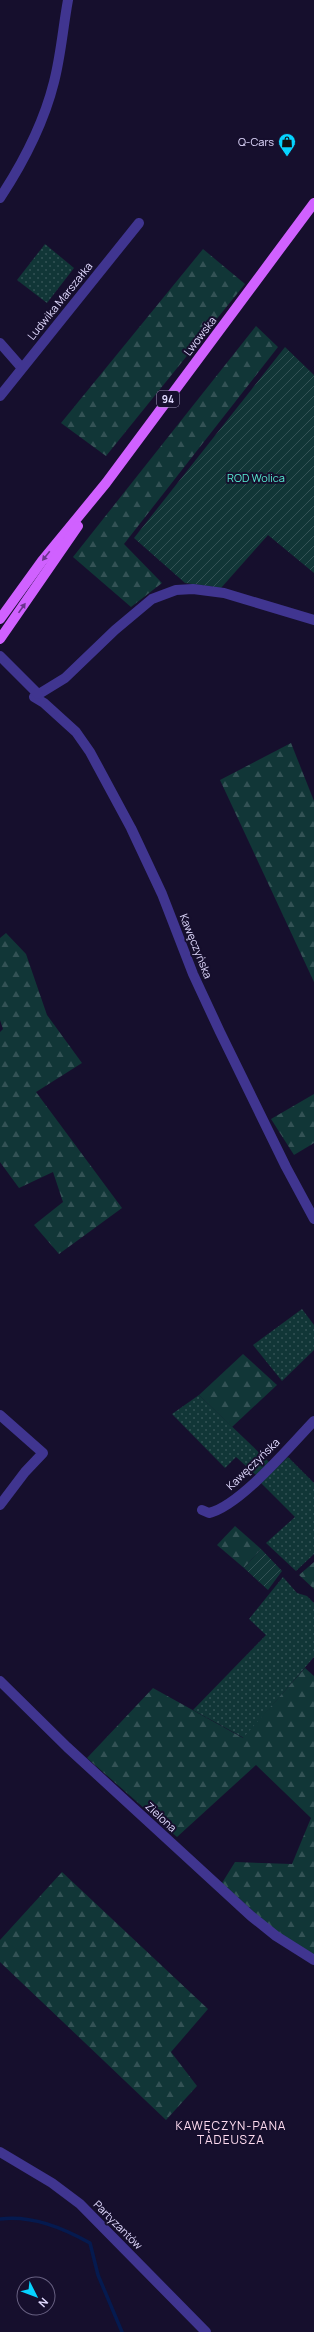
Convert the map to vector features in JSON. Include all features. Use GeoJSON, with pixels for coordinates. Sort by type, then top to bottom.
{"type":"FeatureCollection","features":[{"type":"Feature","properties":{"kind":"main road","name":"Lwowska"},"geometry":{"type":"LineString","coordinates":[[0,619],[42,561],[106,483],[314,203]]}},
{"type":"Feature","properties":{"kind":"main road","name":"Lwowska"},"geometry":{"type":"LineString","coordinates":[[0,640],[51,567],[106,483]]}},
{"type":"Feature","properties":{"kind":"street"},"geometry":{"type":"LineString","coordinates":[[0,198],[27,150],[44,110],[54,81],[68,0]]}},
{"type":"Feature","properties":{"kind":"street","name":"Ludwika Marszałka"},"geometry":{"type":"LineString","coordinates":[[0,396],[21,367],[139,223]]}},
{"type":"Feature","properties":{"kind":"street"},"geometry":{"type":"LineString","coordinates":[[0,343],[21,367]]}},
{"type":"Feature","properties":{"kind":"street"},"geometry":{"type":"LineString","coordinates":[[36,696],[65,678],[115,630],[152,599],[176,590],[193,588],[224,593],[314,620]]}},
{"type":"Feature","properties":{"kind":"street","name":"Kawęczyńska"},"geometry":{"type":"LineString","coordinates":[[0,656],[36,696],[76,732],[90,752],[128,823],[162,894],[193,974],[220,1032],[286,1167],[314,1219]]}},
{"type":"Feature","properties":{"kind":"street"},"geometry":{"type":"LineString","coordinates":[[0,1415],[43,1454],[26,1472],[0,1505]]}},
{"type":"Feature","properties":{"kind":"street","name":"Kawęczyńska"},"geometry":{"type":"LineString","coordinates":[[202,1510],[209,1513],[217,1511],[232,1501],[314,1421]]}},
{"type":"Feature","properties":{"kind":"street","name":"Zielona"},"geometry":{"type":"LineString","coordinates":[[0,1682],[66,1747],[251,1916],[276,1936],[314,1960]]}},
{"type":"Feature","properties":{"kind":"street","name":"Partyzantów"},"geometry":{"type":"LineString","coordinates":[[0,2152],[52,2183],[80,2204],[206,2332]]}},
{"type":"Feature","properties":{"kind":"green space"},"geometry":{"type":"Polygon","coordinates":[[[45,244],[74,268],[47,303],[17,280],[45,244]]]}},
{"type":"Feature","properties":{"kind":"green space"},"geometry":{"type":"Polygon","coordinates":[[[203,249],[245,284],[106,456],[61,423],[203,249]]]}},
{"type":"Feature","properties":{"kind":"green space"},"geometry":{"type":"Polygon","coordinates":[[[256,326],[278,347],[124,544],[162,583],[131,607],[73,557],[256,326]]]}},
{"type":"Feature","properties":{"kind":"green space","name":"ROD Wolica"},"geometry":{"type":"Polygon","coordinates":[[[285,347],[314,375],[314,573],[268,535],[221,588],[185,583],[134,538],[285,347]]]}},
{"type":"Feature","properties":{"kind":"green space"},"geometry":{"type":"Polygon","coordinates":[[[291,743],[314,801],[314,982],[220,780],[291,743]]]}},
{"type":"Feature","properties":{"kind":"green space"},"geometry":{"type":"Polygon","coordinates":[[[6,933],[26,954],[47,1015],[82,1063],[36,1092],[122,1208],[59,1254],[34,1225],[63,1202],[53,1172],[19,1188],[0,1162],[0,1032],[3,1029],[0,1020],[0,938],[6,933]]]}},
{"type":"Feature","properties":{"kind":"green space"},"geometry":{"type":"Polygon","coordinates":[[[314,1094],[314,1143],[294,1155],[271,1119],[314,1094]]]}},
{"type":"Feature","properties":{"kind":"green space"},"geometry":{"type":"Polygon","coordinates":[[[302,1309],[314,1325],[314,1350],[282,1381],[253,1345],[302,1309]]]}},
{"type":"Feature","properties":{"kind":"green space"},"geometry":{"type":"Polygon","coordinates":[[[243,1354],[277,1385],[232,1427],[199,1395],[243,1354]]]}},
{"type":"Feature","properties":{"kind":"green space"},"geometry":{"type":"Polygon","coordinates":[[[199,1395],[269,1462],[256,1475],[236,1457],[225,1468],[172,1414],[199,1395]]]}},
{"type":"Feature","properties":{"kind":"green space"},"geometry":{"type":"Polygon","coordinates":[[[288,1457],[314,1483],[314,1554],[296,1571],[266,1543],[295,1517],[261,1483],[288,1457]]]}},
{"type":"Feature","properties":{"kind":"green space"},"geometry":{"type":"Polygon","coordinates":[[[235,1526],[261,1549],[244,1568],[217,1545],[235,1526]]]}},
{"type":"Feature","properties":{"kind":"green space"},"geometry":{"type":"Polygon","coordinates":[[[261,1549],[282,1571],[268,1590],[244,1568],[261,1549]]]}},
{"type":"Feature","properties":{"kind":"green space"},"geometry":{"type":"Polygon","coordinates":[[[314,1562],[314,1589],[299,1575],[314,1562]]]}},
{"type":"Feature","properties":{"kind":"green space"},"geometry":{"type":"Polygon","coordinates":[[[283,1577],[297,1593],[307,1596],[314,1603],[314,1657],[244,1738],[193,1710],[266,1635],[249,1619],[283,1577]]]}},
{"type":"Feature","properties":{"kind":"green space"},"geometry":{"type":"Polygon","coordinates":[[[305,1668],[314,1676],[314,1955],[275,1931],[222,1883],[235,1862],[292,1864],[311,1818],[256,1765],[177,1837],[87,1758],[153,1688],[243,1738],[305,1668]]]}},
{"type":"Feature","properties":{"kind":"green space"},"geometry":{"type":"Polygon","coordinates":[[[62,1872],[208,2009],[171,2052],[197,2086],[166,2120],[0,1962],[0,1940],[62,1872]]]}},
{"type":"Feature","properties":{"kind":"waterway"},"geometry":{"type":"LineString","coordinates":[[0,2219],[24,2219],[47,2224],[69,2232],[90,2243],[98,2275],[122,2332]]}},
{"type":"Feature","properties":{"kind":"place","name":"Q-Cars"},"geometry":{"type":"Point","coordinates":[287,157]}},
{"type":"Feature","properties":{"kind":"district","name":"KAWĘCZYN-PANA TADEUSZA"},"geometry":{"type":"Point","coordinates":[231,2133]}}]}
